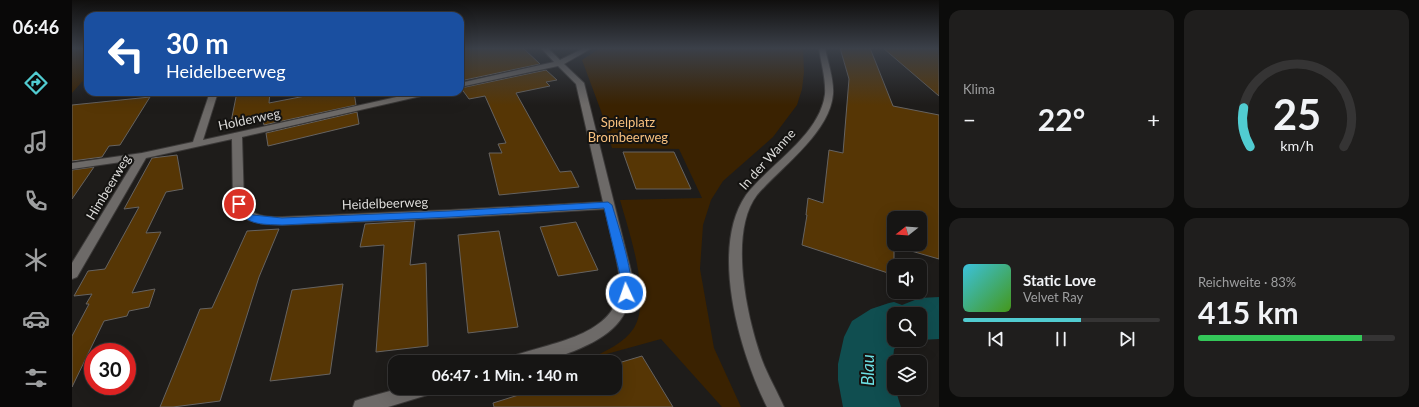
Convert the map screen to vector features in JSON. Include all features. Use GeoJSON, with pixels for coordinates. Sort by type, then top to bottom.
{"type":"FeatureCollection","features":[{"type":"Feature","properties":{"kind":"street"},"geometry":{"type":"LineString","coordinates":[[464,84],[542,67]]}},
{"type":"Feature","properties":{"kind":"street"},"geometry":{"type":"LineString","coordinates":[[538,355],[581,342],[604,329],[621,310],[626,293],[626,275],[580,83],[564,67]]}},
{"type":"Feature","properties":{"kind":"street","name":"In der Wanne"},"geometry":{"type":"LineString","coordinates":[[776,407],[761,377],[749,342],[740,303],[736,249],[738,227],[745,205],[759,186],[811,132],[822,118],[829,93],[825,67]]}},
{"type":"Feature","properties":{"kind":"street"},"geometry":{"type":"LineString","coordinates":[[197,144],[213,96]]}},
{"type":"Feature","properties":{"kind":"street","name":"Holderweg"},"geometry":{"type":"LineString","coordinates":[[72,166],[142,156],[412,96]]}},
{"type":"Feature","properties":{"kind":"street","name":"Heidelbeerweg"},"geometry":{"type":"LineString","coordinates":[[237,135],[239,204],[243,212],[250,218],[282,221],[450,214],[608,205]]}},
{"type":"Feature","properties":{"kind":"street","name":"Himbeerweg"},"geometry":{"type":"LineString","coordinates":[[72,274],[142,156]]}},
{"type":"Feature","properties":{"kind":"street"},"geometry":{"type":"LineString","coordinates":[[360,407],[403,395]]}},
{"type":"Feature","properties":{"kind":"green space"},"geometry":{"type":"Polygon","coordinates":[[[72,67],[84,67],[84,80],[72,93],[72,67]]]}},
{"type":"Feature","properties":{"kind":"green space","name":"Spielplatz Brombeerweg"},"geometry":{"type":"Polygon","coordinates":[[[585,67],[804,67],[802,89],[797,105],[773,137],[723,181],[711,200],[703,225],[700,269],[714,348],[741,407],[722,407],[661,339],[603,355],[598,355],[615,346],[625,338],[634,328],[639,315],[641,300],[640,283],[633,247],[620,200],[702,198],[679,149],[612,148],[601,111],[585,67]]]}},
{"type":"Feature","properties":{"kind":"building"},"geometry":{"type":"Polygon","coordinates":[[[464,67],[526,67],[464,80],[464,67]]]}},
{"type":"Feature","properties":{"kind":"building"},"geometry":{"type":"Polygon","coordinates":[[[846,67],[878,67],[893,106],[939,115],[939,259],[911,251],[927,251],[927,211],[887,211],[887,251],[894,251],[894,259],[887,259],[887,273],[802,245],[808,198],[823,203],[829,150],[843,153],[849,79],[846,67]]]}},
{"type":"Feature","properties":{"kind":"building"},"geometry":{"type":"Polygon","coordinates":[[[905,67],[939,67],[939,96],[905,67]]]}},
{"type":"Feature","properties":{"kind":"building"},"geometry":{"type":"Polygon","coordinates":[[[546,70],[557,80],[546,82],[550,86],[516,93],[560,172],[571,171],[579,187],[499,195],[489,153],[502,153],[498,144],[506,143],[485,96],[469,99],[464,92],[464,87],[546,70]]]}},
{"type":"Feature","properties":{"kind":"building"},"geometry":{"type":"Polygon","coordinates":[[[236,96],[270,96],[269,103],[305,96],[355,96],[356,105],[264,125],[262,117],[231,122],[236,96]]]}},
{"type":"Feature","properties":{"kind":"building"},"geometry":{"type":"Polygon","coordinates":[[[150,97],[120,145],[109,146],[102,157],[72,161],[72,105],[150,97]]]}},
{"type":"Feature","properties":{"kind":"building"},"geometry":{"type":"Polygon","coordinates":[[[357,112],[359,124],[268,146],[266,133],[357,112]]]}},
{"type":"Feature","properties":{"kind":"building"},"geometry":{"type":"Polygon","coordinates":[[[623,152],[674,152],[691,189],[636,189],[623,152]]]}},
{"type":"Feature","properties":{"kind":"building"},"geometry":{"type":"Polygon","coordinates":[[[177,155],[183,189],[166,192],[146,233],[161,232],[132,293],[155,289],[149,307],[129,311],[127,316],[104,321],[93,343],[84,343],[84,362],[72,387],[72,336],[89,304],[86,304],[92,294],[74,296],[88,271],[105,269],[139,207],[124,209],[152,158],[177,155]]]}},
{"type":"Feature","properties":{"kind":"building"},"geometry":{"type":"Polygon","coordinates":[[[94,167],[72,199],[72,170],[94,167]]]}},
{"type":"Feature","properties":{"kind":"building"},"geometry":{"type":"Polygon","coordinates":[[[415,221],[410,265],[426,263],[428,346],[376,352],[384,245],[360,247],[365,224],[415,221]]]}},
{"type":"Feature","properties":{"kind":"building"},"geometry":{"type":"Polygon","coordinates":[[[576,222],[598,270],[558,276],[540,227],[576,222]]]}},
{"type":"Feature","properties":{"kind":"building"},"geometry":{"type":"Polygon","coordinates":[[[279,229],[259,277],[220,401],[173,407],[160,407],[200,309],[212,308],[247,231],[279,229]]]}},
{"type":"Feature","properties":{"kind":"building"},"geometry":{"type":"Polygon","coordinates":[[[499,231],[518,327],[468,333],[458,235],[499,231]]]}},
{"type":"Feature","properties":{"kind":"building"},"geometry":{"type":"Polygon","coordinates":[[[343,284],[330,374],[270,381],[292,290],[343,284]]]}},
{"type":"Feature","properties":{"kind":"building"},"geometry":{"type":"Polygon","coordinates":[[[642,356],[673,407],[494,407],[493,403],[519,395],[622,395],[622,362],[642,356]]]}},
{"type":"Feature","properties":{"kind":"waterway","name":"Blau"},"geometry":{"type":"LineString","coordinates":[[927,319],[939,318]]}},
{"type":"Feature","properties":{"kind":"waterway","name":"Blau"},"geometry":{"type":"LineString","coordinates":[[872,407],[865,372],[866,356],[870,337],[887,325]]}},
{"type":"Feature","properties":{"kind":"route"},"geometry":{"type":"LineString","coordinates":[[239,204],[243,212],[250,218],[282,221],[450,214],[608,205],[626,275],[626,293]]}}]}
